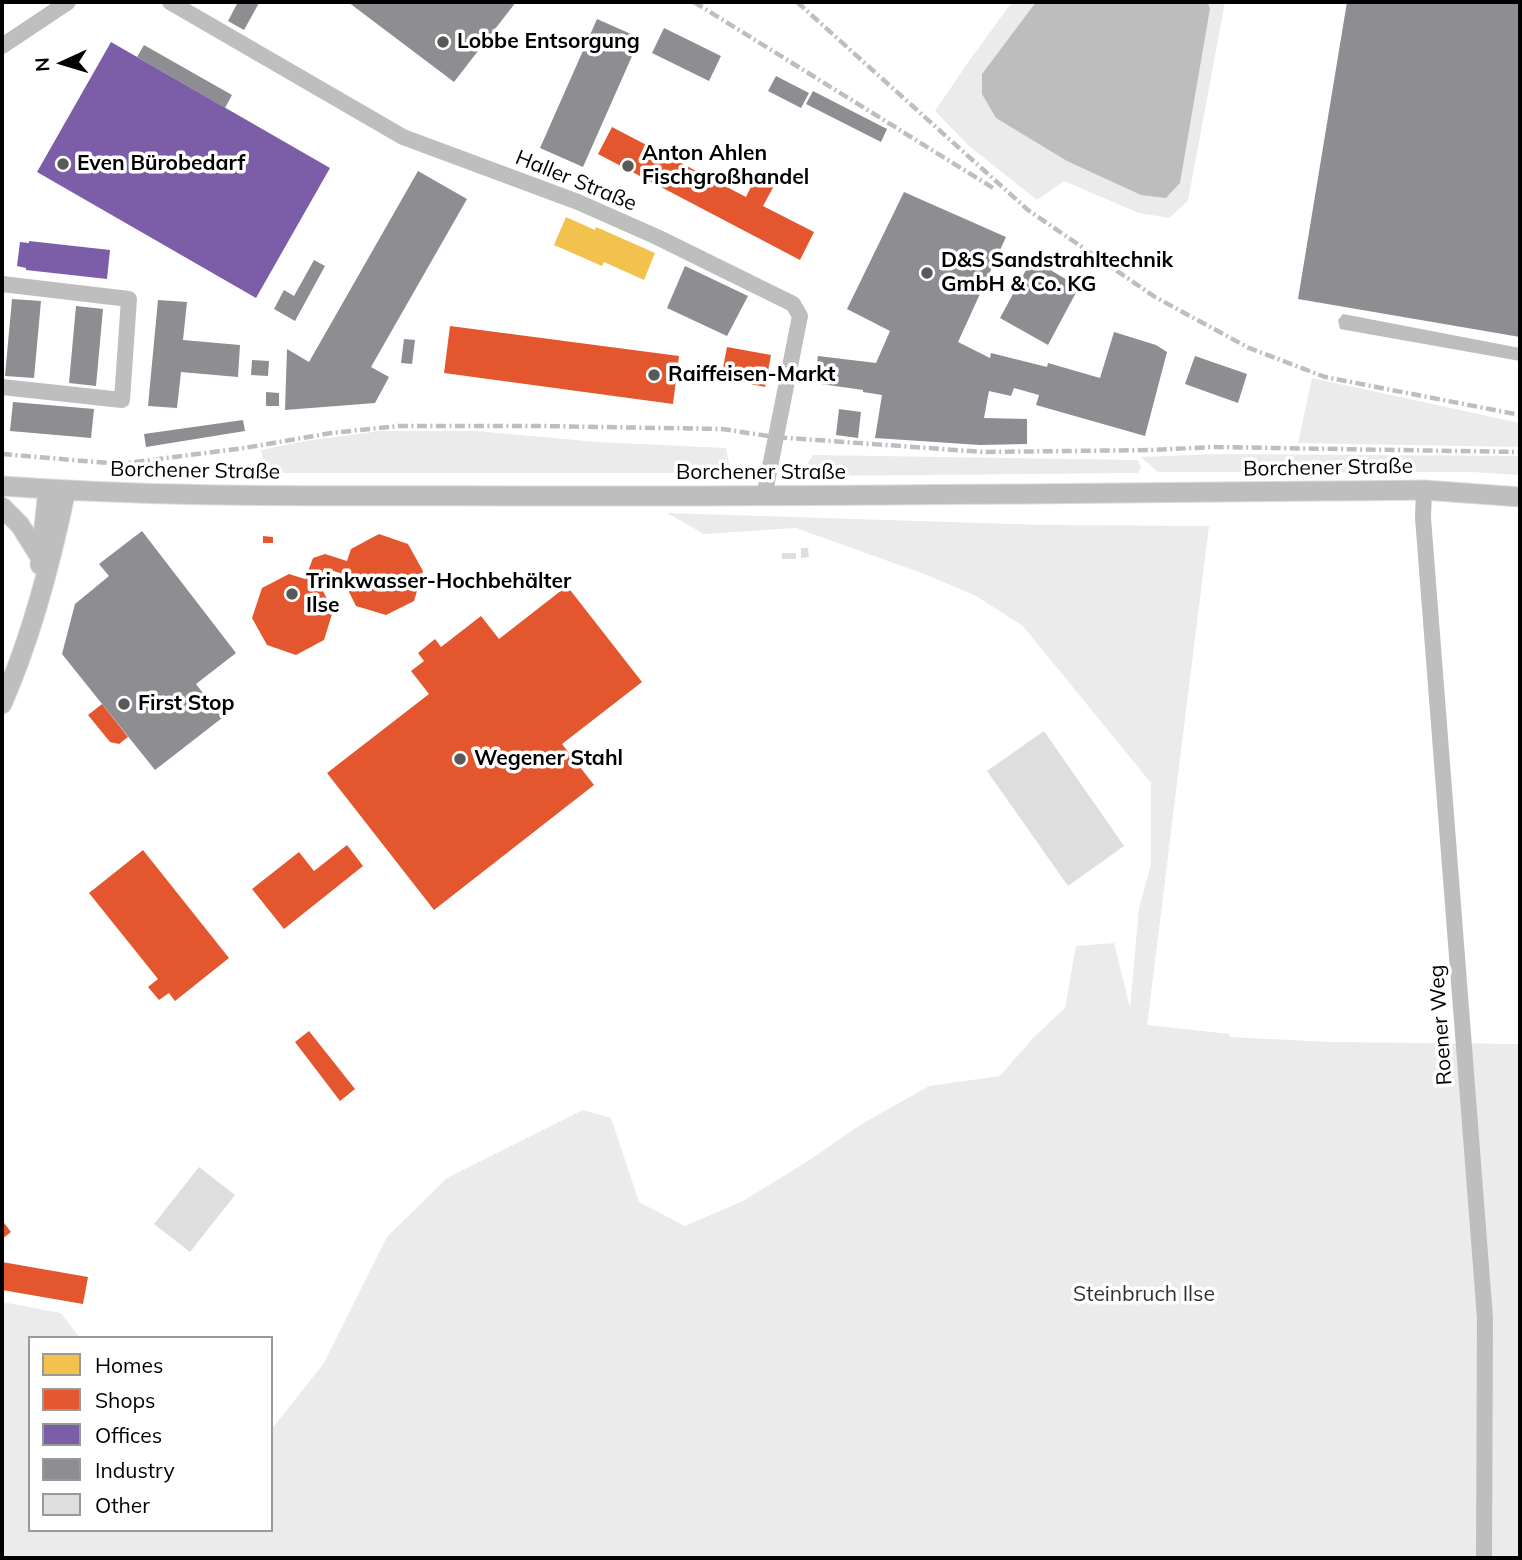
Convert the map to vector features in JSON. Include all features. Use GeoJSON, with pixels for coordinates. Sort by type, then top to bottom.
{"type":"FeatureCollection","features":[{"type":"Feature","properties":{"kind":"main road","name":"Borchener Straße"},"geometry":{"type":"LineString","coordinates":[[2,486],[265,496],[764,497],[1424,490],[1520,497]]}},
{"type":"Feature","properties":{"kind":"main road"},"geometry":{"type":"LineString","coordinates":[[41,590],[40,556],[57,490]]}},
{"type":"Feature","properties":{"kind":"main road"},"geometry":{"type":"LineString","coordinates":[[2,704],[19,666],[52,559],[57,490]]}},
{"type":"Feature","properties":{"kind":"main road"},"geometry":{"type":"LineString","coordinates":[[2,507],[20,525],[40,556]]}},
{"type":"Feature","properties":{"kind":"street"},"geometry":{"type":"LineString","coordinates":[[2,46],[68,2]]}},
{"type":"Feature","properties":{"kind":"street","name":"Haller Straße"},"geometry":{"type":"LineString","coordinates":[[170,2],[403,137],[578,202],[657,237],[793,304],[800,316],[764,497]]}},
{"type":"Feature","properties":{"kind":"street"},"geometry":{"type":"LineString","coordinates":[[2,284],[129,299],[122,400],[2,387]]}},
{"type":"Feature","properties":{"kind":"street","name":"Roener Weg"},"geometry":{"type":"LineString","coordinates":[[1424,490],[1423,517],[1485,1318],[1483,1558]]}},
{"type":"Feature","properties":{"kind":"green space"},"geometry":{"type":"Polygon","coordinates":[[[1012,2],[1036,2],[982,74],[1166,198],[1180,183],[1210,9],[1208,2],[1225,2],[1188,201],[1169,218],[1139,213],[1064,181],[1037,200],[969,146],[935,111],[1012,2]]]}},
{"type":"Feature","properties":{"kind":"green space"},"geometry":{"type":"Polygon","coordinates":[[[1312,378],[1520,423],[1520,447],[1298,443],[1312,378]]]}},
{"type":"Feature","properties":{"kind":"green space"},"geometry":{"type":"Polygon","coordinates":[[[380,431],[476,431],[597,442],[726,448],[729,464],[722,473],[266,473],[261,450],[380,431]]]}},
{"type":"Feature","properties":{"kind":"green space"},"geometry":{"type":"Polygon","coordinates":[[[1216,454],[1520,456],[1520,475],[1472,472],[1158,472],[1141,457],[1216,454]]]}},
{"type":"Feature","properties":{"kind":"green space"},"geometry":{"type":"Polygon","coordinates":[[[813,455],[1137,460],[1141,466],[1138,473],[811,476],[807,464],[813,455]]]}},
{"type":"Feature","properties":{"kind":"green space","name":"Steinbruch Ilse"},"geometry":{"type":"Polygon","coordinates":[[[667,513],[1044,525],[1209,526],[1147,1025],[1230,1034],[1230,1037],[1330,1042],[1520,1044],[1520,1558],[2,1558],[2,1302],[61,1313],[78,1336],[28,1336],[28,1532],[273,1532],[273,1427],[324,1363],[387,1237],[447,1178],[583,1110],[611,1118],[639,1202],[685,1226],[743,1201],[860,1125],[929,1086],[1000,1076],[1033,1038],[1065,1008],[1076,946],[1114,943],[1130,1008],[1139,908],[1151,864],[1151,783],[1023,626],[976,596],[927,575],[796,528],[704,534],[667,513]]]}},
{"type":"Feature","properties":{"kind":"shaded area"},"geometry":{"type":"Polygon","coordinates":[[[1036,2],[1208,2],[1210,9],[1180,183],[1166,198],[1141,195],[1067,161],[996,118],[982,94],[982,74],[1036,2]]]}},
{"type":"Feature","properties":{"kind":"shaded area"},"geometry":{"type":"Polygon","coordinates":[[[1343,314],[1520,348],[1520,361],[1340,329],[1338,320],[1343,314]]]}},
{"type":"Feature","properties":{"kind":"building: Homes"},"geometry":{"type":"Polygon","coordinates":[[[566,217],[655,253],[644,280],[604,262],[602,266],[554,245],[566,217]]]}},
{"type":"Feature","properties":{"kind":"building: Shops"},"geometry":{"type":"Polygon","coordinates":[[[612,127],[746,197],[758,172],[776,182],[763,206],[814,232],[800,260],[598,154],[612,127]]]}},
{"type":"Feature","properties":{"kind":"building: Shops"},"geometry":{"type":"Polygon","coordinates":[[[450,326],[679,356],[673,404],[444,373],[450,326]]]}},
{"type":"Feature","properties":{"kind":"building: Shops"},"geometry":{"type":"Polygon","coordinates":[[[727,347],[771,355],[765,387],[721,378],[727,347]]]}},
{"type":"Feature","properties":{"kind":"building: Shops","name":"Trinkwasser-Hochbehälter Ilse"},"geometry":{"type":"Polygon","coordinates":[[[379,534],[408,544],[423,571],[414,601],[386,615],[356,606],[342,578],[343,574],[324,568],[319,583],[333,611],[324,640],[296,655],[267,645],[252,618],[262,588],[289,574],[305,579],[313,558],[325,554],[347,561],[351,549],[379,534]]]}},
{"type":"Feature","properties":{"kind":"building: Shops"},"geometry":{"type":"Polygon","coordinates":[[[263,536],[273,537],[273,543],[263,543],[263,536]]]}},
{"type":"Feature","properties":{"kind":"building: Shops","name":"Wegener Stahl"},"geometry":{"type":"Polygon","coordinates":[[[567,586],[642,682],[562,744],[594,785],[434,910],[327,773],[429,694],[411,671],[424,661],[418,653],[435,639],[441,647],[481,616],[499,639],[567,586]]]}},
{"type":"Feature","properties":{"kind":"building: Shops"},"geometry":{"type":"Polygon","coordinates":[[[102,704],[128,737],[119,744],[110,742],[88,715],[102,704]]]}},
{"type":"Feature","properties":{"kind":"building: Shops"},"geometry":{"type":"Polygon","coordinates":[[[347,845],[363,866],[284,929],[252,889],[299,852],[314,871],[347,845]]]}},
{"type":"Feature","properties":{"kind":"building: Shops"},"geometry":{"type":"Polygon","coordinates":[[[143,850],[229,958],[175,1001],[169,993],[159,1000],[148,987],[158,979],[89,893],[143,850]]]}},
{"type":"Feature","properties":{"kind":"building: Shops"},"geometry":{"type":"Polygon","coordinates":[[[309,1031],[355,1089],[340,1101],[295,1042],[309,1031]]]}},
{"type":"Feature","properties":{"kind":"building: Shops"},"geometry":{"type":"Polygon","coordinates":[[[2,1220],[11,1232],[2,1239],[2,1220]]]}},
{"type":"Feature","properties":{"kind":"building: Shops"},"geometry":{"type":"Polygon","coordinates":[[[2,1262],[88,1277],[83,1304],[2,1290],[2,1262]]]}},
{"type":"Feature","properties":{"kind":"building: Offices"},"geometry":{"type":"Polygon","coordinates":[[[111,42],[330,168],[256,298],[37,172],[111,42]]]}},
{"type":"Feature","properties":{"kind":"building: Offices"},"geometry":{"type":"Polygon","coordinates":[[[20,242],[110,250],[107,279],[26,270],[17,266],[20,242]]]}},
{"type":"Feature","properties":{"kind":"building: Industry"},"geometry":{"type":"Polygon","coordinates":[[[238,2],[259,3],[244,30],[228,21],[238,2]]]}},
{"type":"Feature","properties":{"kind":"building: Industry","name":"Lobbe Entsorgung"},"geometry":{"type":"Polygon","coordinates":[[[348,2],[516,2],[454,82],[348,2]]]}},
{"type":"Feature","properties":{"kind":"building: Industry"},"geometry":{"type":"Polygon","coordinates":[[[1347,2],[1520,2],[1520,337],[1298,299],[1347,2]]]}},
{"type":"Feature","properties":{"kind":"building: Industry"},"geometry":{"type":"Polygon","coordinates":[[[597,19],[640,38],[583,167],[540,148],[597,19]]]}},
{"type":"Feature","properties":{"kind":"building: Industry"},"geometry":{"type":"Polygon","coordinates":[[[664,28],[721,56],[709,81],[652,53],[664,28]]]}},
{"type":"Feature","properties":{"kind":"building: Industry"},"geometry":{"type":"Polygon","coordinates":[[[144,45],[232,95],[225,108],[137,57],[144,45]]]}},
{"type":"Feature","properties":{"kind":"building: Industry"},"geometry":{"type":"Polygon","coordinates":[[[776,76],[809,93],[801,108],[768,91],[776,76]]]}},
{"type":"Feature","properties":{"kind":"building: Industry"},"geometry":{"type":"Polygon","coordinates":[[[813,91],[887,129],[881,142],[806,104],[813,91]]]}},
{"type":"Feature","properties":{"kind":"building: Industry"},"geometry":{"type":"Polygon","coordinates":[[[418,171],[467,199],[371,367],[389,377],[375,403],[285,410],[287,349],[309,362],[418,171]]]}},
{"type":"Feature","properties":{"kind":"building: Industry"},"geometry":{"type":"Polygon","coordinates":[[[904,192],[1006,237],[958,342],[990,358],[991,353],[1047,367],[1048,363],[1100,378],[1114,332],[1156,345],[1167,352],[1145,436],[1036,405],[1039,395],[1014,388],[1011,396],[989,391],[984,418],[1027,419],[1027,444],[980,445],[875,438],[882,395],[814,383],[818,356],[876,363],[890,331],[847,309],[904,192]]]}},
{"type":"Feature","properties":{"kind":"building: Industry"},"geometry":{"type":"Polygon","coordinates":[[[1032,259],[1079,287],[1048,345],[1000,318],[1032,259]]]}},
{"type":"Feature","properties":{"kind":"building: Industry"},"geometry":{"type":"Polygon","coordinates":[[[314,260],[325,266],[295,321],[274,309],[284,290],[294,296],[314,260]]]}},
{"type":"Feature","properties":{"kind":"building: Industry"},"geometry":{"type":"Polygon","coordinates":[[[685,266],[748,296],[727,336],[667,308],[685,266]]]}},
{"type":"Feature","properties":{"kind":"building: Industry"},"geometry":{"type":"Polygon","coordinates":[[[12,299],[41,301],[34,378],[5,376],[12,299]]]}},
{"type":"Feature","properties":{"kind":"building: Industry"},"geometry":{"type":"Polygon","coordinates":[[[158,300],[187,302],[183,340],[240,345],[238,377],[181,372],[177,408],[148,406],[158,300]]]}},
{"type":"Feature","properties":{"kind":"building: Industry"},"geometry":{"type":"Polygon","coordinates":[[[76,306],[103,309],[96,386],[69,383],[76,306]]]}},
{"type":"Feature","properties":{"kind":"building: Industry"},"geometry":{"type":"Polygon","coordinates":[[[404,339],[415,340],[412,364],[401,363],[404,339]]]}},
{"type":"Feature","properties":{"kind":"building: Industry"},"geometry":{"type":"Polygon","coordinates":[[[1195,356],[1247,374],[1238,403],[1185,384],[1195,356]]]}},
{"type":"Feature","properties":{"kind":"building: Industry"},"geometry":{"type":"Polygon","coordinates":[[[252,360],[269,361],[268,376],[251,375],[252,360]]]}},
{"type":"Feature","properties":{"kind":"building: Industry"},"geometry":{"type":"Polygon","coordinates":[[[266,392],[279,393],[279,406],[266,406],[266,392]]]}},
{"type":"Feature","properties":{"kind":"building: Industry"},"geometry":{"type":"Polygon","coordinates":[[[13,402],[94,409],[91,438],[10,431],[13,402]]]}},
{"type":"Feature","properties":{"kind":"building: Industry"},"geometry":{"type":"Polygon","coordinates":[[[839,409],[861,412],[858,438],[836,435],[839,409]]]}},
{"type":"Feature","properties":{"kind":"building: Industry"},"geometry":{"type":"Polygon","coordinates":[[[243,420],[245,431],[146,447],[144,434],[243,420]]]}},
{"type":"Feature","properties":{"kind":"building: Industry"},"geometry":{"type":"Polygon","coordinates":[[[142,531],[236,653],[196,684],[222,718],[155,770],[62,654],[75,604],[109,576],[99,564],[142,531]]]}},
{"type":"Feature","properties":{"kind":"building: Other"},"geometry":{"type":"Polygon","coordinates":[[[801,548],[808,548],[809,557],[801,558],[801,548]]]}},
{"type":"Feature","properties":{"kind":"building: Other"},"geometry":{"type":"Polygon","coordinates":[[[782,553],[796,553],[796,559],[782,559],[782,553]]]}},
{"type":"Feature","properties":{"kind":"building: Other"},"geometry":{"type":"Polygon","coordinates":[[[1044,731],[1124,846],[1068,886],[987,771],[1044,731]]]}},
{"type":"Feature","properties":{"kind":"building: Other"},"geometry":{"type":"Polygon","coordinates":[[[199,1167],[235,1195],[190,1252],[154,1224],[199,1167]]]}},
{"type":"Feature","properties":{"kind":"railway"},"geometry":{"type":"LineString","coordinates":[[694,2],[993,188]]}},
{"type":"Feature","properties":{"kind":"railway"},"geometry":{"type":"LineString","coordinates":[[797,2],[1028,210],[1155,297],[1249,348],[1325,377],[1520,415]]}},
{"type":"Feature","properties":{"kind":"railway"},"geometry":{"type":"LineString","coordinates":[[2,454],[120,464],[244,448],[331,433],[399,426],[722,429],[775,437],[983,452],[1215,447],[1520,452]]}},
{"type":"Feature","properties":{"kind":"place","name":"Lobbe Entsorgung"},"geometry":{"type":"Point","coordinates":[443,42]}},
{"type":"Feature","properties":{"kind":"place","name":"Even Bürobedarf"},"geometry":{"type":"Point","coordinates":[63,164]}},
{"type":"Feature","properties":{"kind":"place","name":"Anton Ahlen Fischgroßhandel"},"geometry":{"type":"Point","coordinates":[628,166]}},
{"type":"Feature","properties":{"kind":"place","name":"D&S Sandstrahltechnik GmbH & Co. KG"},"geometry":{"type":"Point","coordinates":[927,273]}},
{"type":"Feature","properties":{"kind":"place","name":"Raiffeisen-Markt"},"geometry":{"type":"Point","coordinates":[654,375]}},
{"type":"Feature","properties":{"kind":"place","name":"Trinkwasser-Hochbehälter Ilse"},"geometry":{"type":"Point","coordinates":[292,594]}},
{"type":"Feature","properties":{"kind":"place","name":"First Stop"},"geometry":{"type":"Point","coordinates":[124,704]}},
{"type":"Feature","properties":{"kind":"place","name":"Wegener Stahl"},"geometry":{"type":"Point","coordinates":[460,759]}}]}
